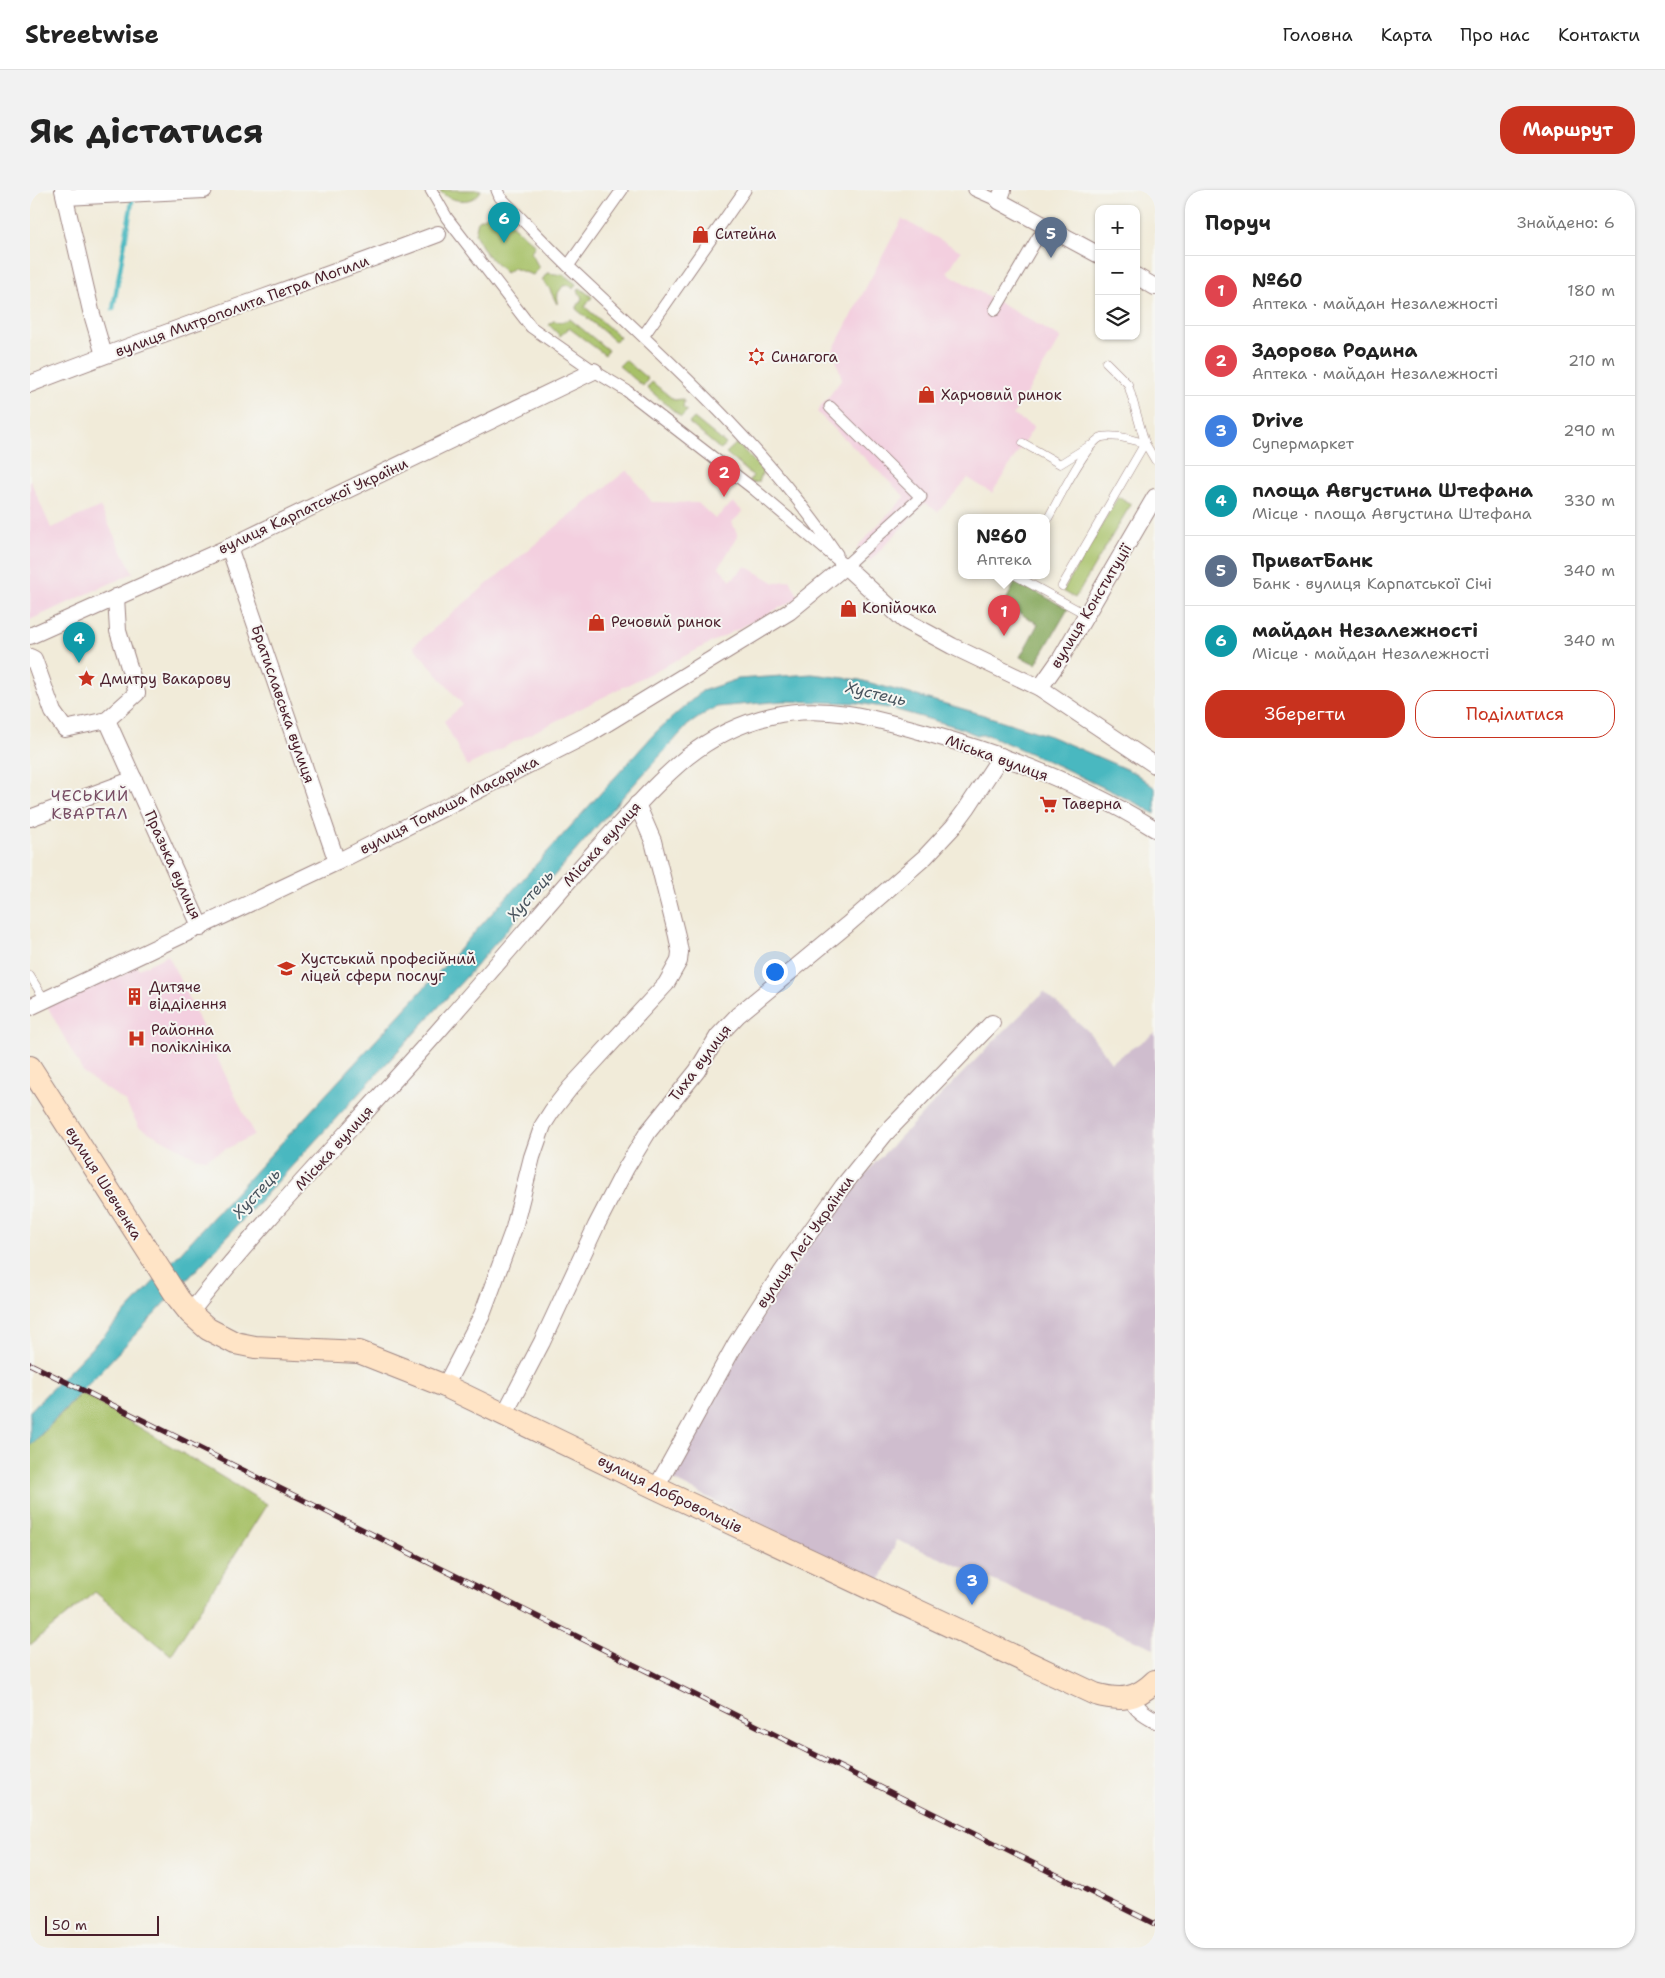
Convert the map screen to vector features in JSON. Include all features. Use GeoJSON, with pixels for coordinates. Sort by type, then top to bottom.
{"type":"FeatureCollection","features":[{"type":"Feature","properties":{"kind":"main road","name":"вулиця Шевченка"},"geometry":{"type":"LineString","coordinates":[[30,1067],[184,1305]]}},
{"type":"Feature","properties":{"kind":"main road","name":"вулиця Добровольців"},"geometry":{"type":"LineString","coordinates":[[184,1305],[217,1335],[236,1343],[255,1347],[359,1352],[445,1386],[1084,1690],[1105,1697],[1131,1697]]}},
{"type":"Feature","properties":{"kind":"main road"},"geometry":{"type":"LineString","coordinates":[[1131,1697],[1155,1681]]}},
{"type":"Feature","properties":{"kind":"street"},"geometry":{"type":"LineString","coordinates":[[104,355],[91,311],[64,194],[159,193],[204,190]]}},
{"type":"Feature","properties":{"kind":"street"},"geometry":{"type":"LineString","coordinates":[[431,190],[455,228],[531,327],[594,371],[627,391],[755,490],[845,566],[904,620],[952,646],[1040,688],[1155,765]]}},
{"type":"Feature","properties":{"kind":"street"},"geometry":{"type":"LineString","coordinates":[[497,190],[500,197],[568,266],[644,335],[740,434],[811,515],[845,566]]}},
{"type":"Feature","properties":{"kind":"street"},"geometry":{"type":"LineString","coordinates":[[568,266],[622,190]]}},
{"type":"Feature","properties":{"kind":"street"},"geometry":{"type":"LineString","coordinates":[[644,335],[744,190]]}},
{"type":"Feature","properties":{"kind":"street"},"geometry":{"type":"LineString","coordinates":[[974,190],[1001,195],[1095,253]]}},
{"type":"Feature","properties":{"kind":"street","name":"вулиця Митрополита Петра Могили"},"geometry":{"type":"LineString","coordinates":[[30,384],[104,355],[337,273],[455,228]]}},
{"type":"Feature","properties":{"kind":"street"},"geometry":{"type":"LineString","coordinates":[[995,310],[1038,237]]}},
{"type":"Feature","properties":{"kind":"street"},"geometry":{"type":"LineString","coordinates":[[1140,278],[1155,287]]}},
{"type":"Feature","properties":{"kind":"street","name":"вулиця Карпатської України"},"geometry":{"type":"LineString","coordinates":[[30,636],[228,546],[594,371]]}},
{"type":"Feature","properties":{"kind":"street"},"geometry":{"type":"LineString","coordinates":[[830,407],[921,497],[845,566]]}},
{"type":"Feature","properties":{"kind":"street","name":"вулиця Конституції"},"geometry":{"type":"LineString","coordinates":[[1040,688],[1087,615],[1155,497]]}},
{"type":"Feature","properties":{"kind":"street","name":"Братиславська вулиця"},"geometry":{"type":"LineString","coordinates":[[228,546],[337,862]]}},
{"type":"Feature","properties":{"kind":"street","name":"вулиця Томаша Масарика"},"geometry":{"type":"LineString","coordinates":[[37,1003],[201,928],[337,862],[591,733],[789,612],[845,566]]}},
{"type":"Feature","properties":{"kind":"street"},"geometry":{"type":"LineString","coordinates":[[30,657],[34,659],[54,712],[65,729],[107,720],[138,693],[118,631],[116,596]]}},
{"type":"Feature","properties":{"kind":"street","name":"Міська вулиця"},"geometry":{"type":"LineString","coordinates":[[184,1305],[285,1202],[370,1109],[637,804],[700,747],[756,720],[795,712],[828,711],[862,715],[1001,756],[1118,807],[1155,829]]}},
{"type":"Feature","properties":{"kind":"street","name":"Празька вулиця"},"geometry":{"type":"LineString","coordinates":[[107,720],[201,928]]}},
{"type":"Feature","properties":{"kind":"street","name":"Тиха вулиця"},"geometry":{"type":"LineString","coordinates":[[505,1414],[546,1334],[612,1193],[630,1161],[648,1132],[697,1072],[718,1036],[738,1015],[847,925],[926,856],[953,827],[1001,756]]}},
{"type":"Feature","properties":{"kind":"street"},"geometry":{"type":"LineString","coordinates":[[30,818],[134,779]]}},
{"type":"Feature","properties":{"kind":"street"},"geometry":{"type":"LineString","coordinates":[[445,1386],[482,1315],[514,1228],[532,1157],[544,1125],[552,1111],[570,1088],[666,984],[679,962],[680,952],[677,936],[653,840],[637,804]]}},
{"type":"Feature","properties":{"kind":"street","name":"вулиця Лесі Українки"},"geometry":{"type":"LineString","coordinates":[[656,1488],[736,1344],[781,1273],[843,1186],[885,1134],[992,1023]]}},
{"type":"Feature","properties":{"kind":"street"},"geometry":{"type":"LineString","coordinates":[[1131,1697],[1135,1706],[1142,1713],[1155,1720]]}},
{"type":"Feature","properties":{"kind":"lane"},"geometry":{"type":"LineString","coordinates":[[1106,362],[1128,384],[1145,443],[1155,460]]}},
{"type":"Feature","properties":{"kind":"lane"},"geometry":{"type":"LineString","coordinates":[[1023,443],[1060,464],[1101,438],[1115,436],[1145,443]]}},
{"type":"Feature","properties":{"kind":"lane"},"geometry":{"type":"LineString","coordinates":[[1050,515],[1081,460],[1093,443]]}},
{"type":"Feature","properties":{"kind":"lane"},"geometry":{"type":"LineString","coordinates":[[1062,586],[1145,443]]}},
{"type":"Feature","properties":{"kind":"lane"},"geometry":{"type":"LineString","coordinates":[[1021,579],[1087,615]]}},
{"type":"Feature","properties":{"kind":"lane"},"geometry":{"type":"LineString","coordinates":[[30,976],[37,1003]]}},
{"type":"Feature","properties":{"kind":"shaded area","name":"Харчовий ринок"},"geometry":{"type":"Polygon","coordinates":[[[902,219],[961,251],[947,273],[1061,338],[1013,415],[1034,427],[992,493],[968,478],[938,512],[925,503],[870,561],[857,547],[905,497],[817,412],[842,379],[833,350],[902,219]]]}},
{"type":"Feature","properties":{"kind":"shaded area","name":"Речовий ринок"},"geometry":{"type":"Polygon","coordinates":[[[627,470],[652,502],[698,503],[715,519],[733,502],[743,512],[732,522],[738,536],[719,567],[731,580],[746,566],[775,583],[790,580],[799,598],[467,766],[444,721],[463,705],[413,646],[627,470]]]}},
{"type":"Feature","properties":{"kind":"shaded area"},"geometry":{"type":"Polygon","coordinates":[[[30,480],[51,528],[100,507],[133,573],[30,620],[30,480]]]}},
{"type":"Feature","properties":{"kind":"shaded area","name":"Районна поліклініка"},"geometry":{"type":"Polygon","coordinates":[[[168,955],[254,1135],[206,1159],[197,1158],[139,1127],[125,1101],[84,1074],[46,1004],[101,980],[103,984],[129,972],[130,967],[135,965],[139,969],[168,955]]]}},
{"type":"Feature","properties":{"kind":"shaded area"},"geometry":{"type":"Polygon","coordinates":[[[1044,992],[1088,1031],[1111,1062],[1155,1033],[1154,1648],[897,1540],[879,1583],[671,1479],[744,1343],[812,1241],[874,1164],[1044,992]]]}},
{"type":"Feature","properties":{"kind":"green space"},"geometry":{"type":"Polygon","coordinates":[[[439,190],[481,190],[473,198],[461,200],[448,197],[439,190]]]}},
{"type":"Feature","properties":{"kind":"green space"},"geometry":{"type":"Polygon","coordinates":[[[491,214],[501,215],[535,245],[531,252],[539,268],[533,275],[513,268],[506,273],[487,255],[475,234],[478,220],[491,214]]]}},
{"type":"Feature","properties":{"kind":"green space"},"geometry":{"type":"Polygon","coordinates":[[[547,273],[564,275],[576,284],[573,289],[570,285],[563,286],[558,293],[557,304],[549,288],[542,280],[547,273]]]}},
{"type":"Feature","properties":{"kind":"green space"},"geometry":{"type":"Polygon","coordinates":[[[580,288],[592,297],[585,307],[620,337],[615,341],[576,309],[582,298],[578,290],[580,288]]]}},
{"type":"Feature","properties":{"kind":"green space"},"geometry":{"type":"Polygon","coordinates":[[[570,319],[608,350],[605,355],[569,328],[560,336],[549,325],[553,321],[563,322],[570,319]]]}},
{"type":"Feature","properties":{"kind":"green space"},"geometry":{"type":"Polygon","coordinates":[[[625,360],[648,379],[643,386],[619,366],[625,360]]]}},
{"type":"Feature","properties":{"kind":"green space"},"geometry":{"type":"Polygon","coordinates":[[[652,382],[674,400],[682,399],[684,402],[683,408],[687,411],[681,417],[647,388],[652,382]]]}},
{"type":"Feature","properties":{"kind":"green space"},"geometry":{"type":"Polygon","coordinates":[[[694,418],[726,444],[721,450],[689,423],[694,418]]]}},
{"type":"Feature","properties":{"kind":"green space"},"geometry":{"type":"Polygon","coordinates":[[[737,443],[763,471],[759,482],[752,483],[749,481],[753,476],[726,453],[737,443]]]}},
{"type":"Feature","properties":{"kind":"green space"},"geometry":{"type":"Polygon","coordinates":[[[1118,497],[1131,504],[1075,598],[1063,591],[1118,497]]]}},
{"type":"Feature","properties":{"kind":"green space"},"geometry":{"type":"Polygon","coordinates":[[[1016,581],[1068,609],[1036,664],[1020,657],[1038,624],[1004,604],[1016,581]]]}},
{"type":"Feature","properties":{"kind":"green space"},"geometry":{"type":"Polygon","coordinates":[[[82,1393],[267,1504],[171,1655],[95,1592],[30,1645],[30,1446],[82,1393]]]}},
{"type":"Feature","properties":{"kind":"water","name":"Хустець"},"geometry":{"type":"Polygon","coordinates":[[[812,674],[860,680],[974,712],[1050,736],[1135,773],[1155,788],[1155,814],[1057,765],[988,735],[977,735],[957,727],[893,709],[859,703],[783,701],[717,707],[707,712],[688,725],[618,802],[467,976],[200,1266],[30,1446],[30,1411],[112,1327],[436,975],[656,732],[702,691],[738,679],[812,674]]]}},
{"type":"Feature","properties":{"kind":"waterway"},"geometry":{"type":"LineString","coordinates":[[113,309],[133,196]]}},
{"type":"Feature","properties":{"kind":"railway"},"geometry":{"type":"LineString","coordinates":[[30,1364],[1155,1924]]}},
{"type":"Feature","properties":{"kind":"place","name":"Ситейна"},"geometry":{"type":"Point","coordinates":[701,234]}},
{"type":"Feature","properties":{"kind":"place","name":"майдан Незалежності"},"geometry":{"type":"Point","coordinates":[504,243]}},
{"type":"Feature","properties":{"kind":"place","name":"ПриватБанк"},"geometry":{"type":"Point","coordinates":[1051,258]}},
{"type":"Feature","properties":{"kind":"place","name":"Синагога"},"geometry":{"type":"Point","coordinates":[757,357]}},
{"type":"Feature","properties":{"kind":"place","name":"Харчовий ринок"},"geometry":{"type":"Point","coordinates":[927,395]}},
{"type":"Feature","properties":{"kind":"place","name":"Здорова Родина"},"geometry":{"type":"Point","coordinates":[724,497]}},
{"type":"Feature","properties":{"kind":"place","name":"Копійочка"},"geometry":{"type":"Point","coordinates":[848,608]}},
{"type":"Feature","properties":{"kind":"place","name":"Речовий ринок"},"geometry":{"type":"Point","coordinates":[597,622]}},
{"type":"Feature","properties":{"kind":"place","name":"№60"},"geometry":{"type":"Point","coordinates":[1004,636]}},
{"type":"Feature","properties":{"kind":"place","name":"площа Августина Штефана"},"geometry":{"type":"Point","coordinates":[79,663]}},
{"type":"Feature","properties":{"kind":"place","name":"Дмитру Вакарову"},"geometry":{"type":"Point","coordinates":[86,679]}},
{"type":"Feature","properties":{"kind":"place","name":"Таверна"},"geometry":{"type":"Point","coordinates":[1048,804]}},
{"type":"Feature","properties":{"kind":"place","name":"Хустський професійний ліцей сфери послуг"},"geometry":{"type":"Point","coordinates":[287,968]}},
{"type":"Feature","properties":{"kind":"place","name":"Дитяче відділення"},"geometry":{"type":"Point","coordinates":[135,996]}},
{"type":"Feature","properties":{"kind":"place","name":"Районна поліклініка"},"geometry":{"type":"Point","coordinates":[137,1039]}},
{"type":"Feature","properties":{"kind":"place","name":"Drive"},"geometry":{"type":"Point","coordinates":[972,1605]}},
{"type":"Feature","properties":{"kind":"district","name":"ЧЕСЬКИЙ КВАРТАЛ"},"geometry":{"type":"Point","coordinates":[90,804]}}]}
